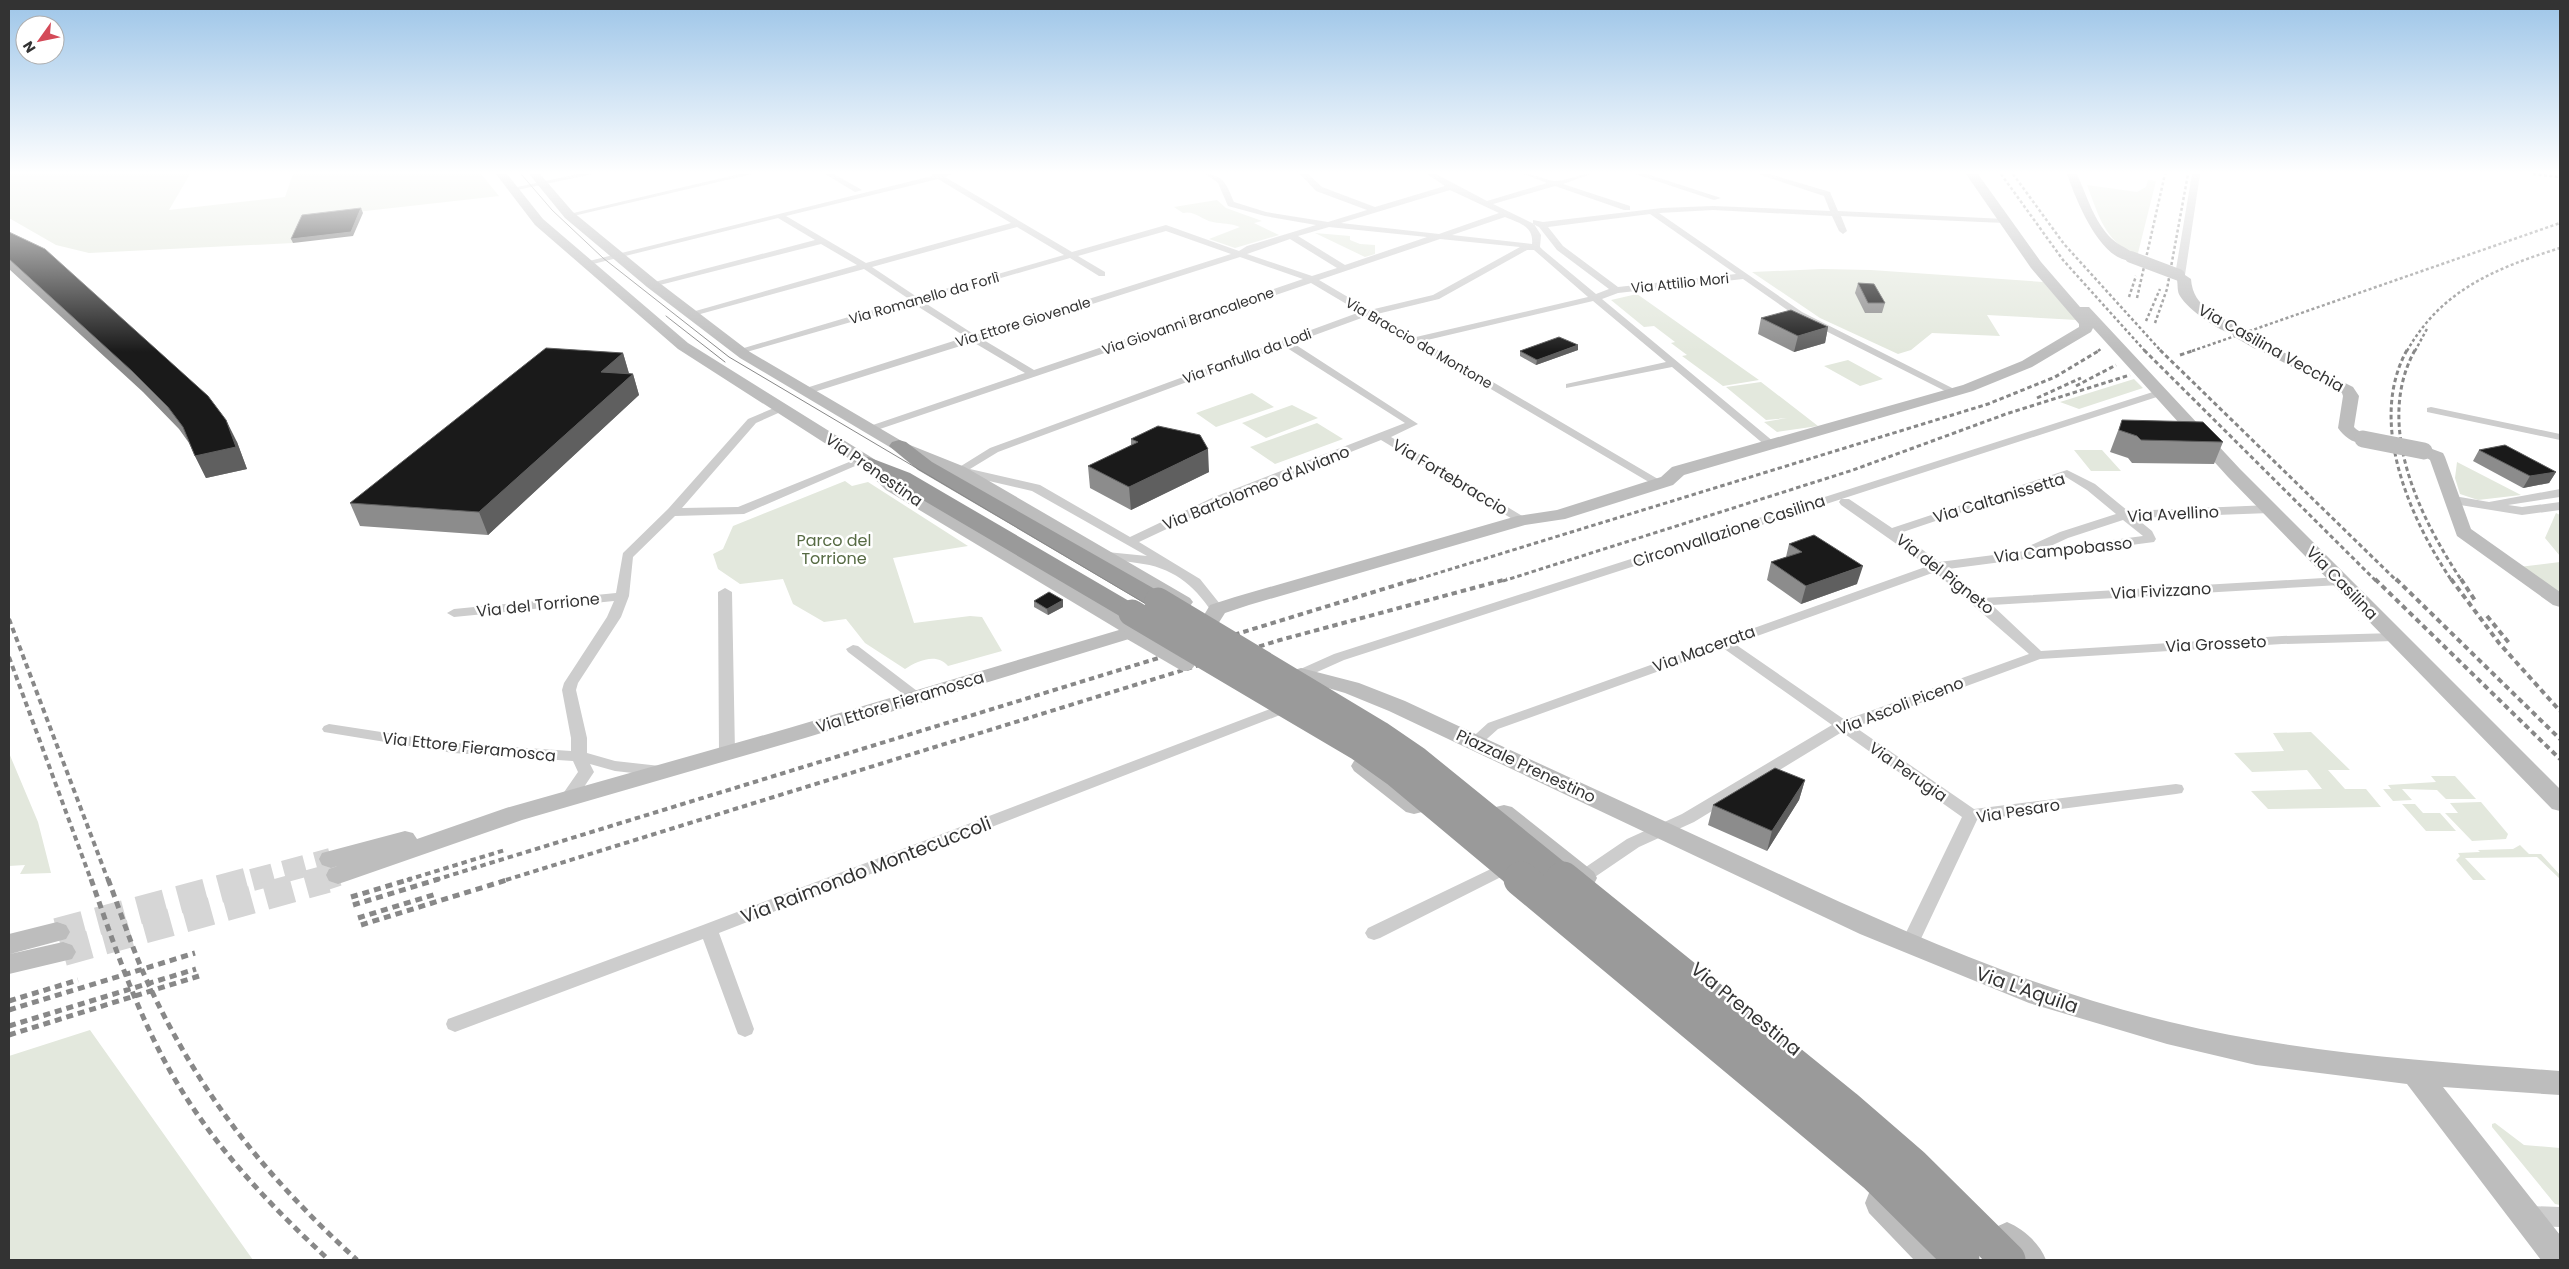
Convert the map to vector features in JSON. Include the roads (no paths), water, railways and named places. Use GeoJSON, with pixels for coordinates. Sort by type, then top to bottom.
{"type":"FeatureCollection","features":[{"type":"Feature","properties":{"kind":"highway"},"geometry":{"type":"LineString","coordinates":[[899,446],[930,473],[1260,688],[1385,766],[1876,1174],[1962,1260]]}},
{"type":"Feature","properties":{"kind":"highway"},"geometry":{"type":"LineString","coordinates":[[866,462],[930,473],[1158,601],[1379,734],[1412,757],[1845,1107],[1924,1176],[2008,1260]]}},
{"type":"Feature","properties":{"kind":"main road","name":"Via Prenestina"},"geometry":{"type":"LineString","coordinates":[[552,233],[698,357],[866,462],[878,476],[892,486],[1217,679],[1272,707]]}},
{"type":"Feature","properties":{"kind":"main road","name":"Via Prenestina"},"geometry":{"type":"LineString","coordinates":[[591,233],[652,284],[739,351],[871,428],[899,446],[930,473],[1107,556],[1216,618],[1293,668]]}},
{"type":"Feature","properties":{"kind":"main road"},"geometry":{"type":"LineString","coordinates":[[1216,618],[1253,598],[1523,520],[1562,514],[1659,484],[1678,471],[1955,392],[2027,364],[2088,327],[2036,265],[2013,233]]}},
{"type":"Feature","properties":{"kind":"main road","name":"Via Casilina"},"geometry":{"type":"LineString","coordinates":[[2023,233],[2046,267],[2159,393],[2395,637],[2560,803]]}},
{"type":"Feature","properties":{"kind":"main road"},"geometry":{"type":"LineString","coordinates":[[2098,233],[2119,251],[2180,275]]}},
{"type":"Feature","properties":{"kind":"main road","name":"Via Casilina Vecchia"},"geometry":{"type":"LineString","coordinates":[[2180,275],[2184,279],[2185,294],[2196,308],[2348,390],[2351,396],[2346,428],[2352,434],[2363,439],[2424,451],[2437,457],[2454,500],[2462,528],[2467,536],[2560,601]]}},
{"type":"Feature","properties":{"kind":"main road","name":"Via Casilina"},"geometry":{"type":"LineString","coordinates":[[2083,331],[2101,338],[2128,360]]}},
{"type":"Feature","properties":{"kind":"main road","name":"Via Ettore Fieramosca"},"geometry":{"type":"LineString","coordinates":[[334,867],[727,753],[1135,631]]}},
{"type":"Feature","properties":{"kind":"main road"},"geometry":{"type":"LineString","coordinates":[[1272,707],[1293,702],[1302,692],[1305,683],[1293,668]]}},
{"type":"Feature","properties":{"kind":"main road","name":"Piazzale Prenestino"},"geometry":{"type":"LineString","coordinates":[[1293,668],[1397,706],[1663,830]]}},
{"type":"Feature","properties":{"kind":"main road","name":"Piazzale Prenestino"},"geometry":{"type":"LineString","coordinates":[[1293,668],[1404,735],[1451,771]]}},
{"type":"Feature","properties":{"kind":"main road"},"geometry":{"type":"LineString","coordinates":[[1272,707],[1321,710],[1397,706]]}},
{"type":"Feature","properties":{"kind":"main road"},"geometry":{"type":"LineString","coordinates":[[1272,707],[1359,763],[1495,873],[1844,1169],[1935,1260]]}},
{"type":"Feature","properties":{"kind":"main road","name":"Via Prenestina"},"geometry":{"type":"LineString","coordinates":[[1451,771],[1903,1137],[2030,1260]]}},
{"type":"Feature","properties":{"kind":"main road","name":"Via L'Aquila"},"geometry":{"type":"LineString","coordinates":[[1663,830],[1909,945],[2039,995],[2167,1033],[2299,1060],[2415,1073],[2560,1082]]}},
{"type":"Feature","properties":{"kind":"main road"},"geometry":{"type":"LineString","coordinates":[[9,944],[60,942],[9,964]]}},
{"type":"Feature","properties":{"kind":"main road"},"geometry":{"type":"LineString","coordinates":[[2415,1073],[2560,1260]]}},
{"type":"Feature","properties":{"kind":"street"},"geometry":{"type":"LineString","coordinates":[[585,263],[708,233]]}},
{"type":"Feature","properties":{"kind":"street"},"geometry":{"type":"LineString","coordinates":[[810,233],[865,266],[910,295],[914,300],[1033,374]]}},
{"type":"Feature","properties":{"kind":"street"},"geometry":{"type":"LineString","coordinates":[[690,314],[984,233]]}},
{"type":"Feature","properties":{"kind":"street"},"geometry":{"type":"LineString","coordinates":[[1033,233],[1102,274]]}},
{"type":"Feature","properties":{"kind":"street","name":"Via Romanello da Forlì"},"geometry":{"type":"LineString","coordinates":[[739,351],[1148,233]]}},
{"type":"Feature","properties":{"kind":"street","name":"Via Braccio da Montone"},"geometry":{"type":"LineString","coordinates":[[1181,233],[1312,279],[1659,484]]}},
{"type":"Feature","properties":{"kind":"street","name":"Via Ettore Giovenale"},"geometry":{"type":"LineString","coordinates":[[807,390],[1240,254],[1250,248],[1302,233]]}},
{"type":"Feature","properties":{"kind":"street"},"geometry":{"type":"LineString","coordinates":[[1404,233],[1536,247],[1770,444]]}},
{"type":"Feature","properties":{"kind":"street","name":"Via Giovanni Brancaleone"},"geometry":{"type":"LineString","coordinates":[[871,428],[1449,233]]}},
{"type":"Feature","properties":{"kind":"street"},"geometry":{"type":"LineString","coordinates":[[1536,233],[1536,247]]}},
{"type":"Feature","properties":{"kind":"street"},"geometry":{"type":"LineString","coordinates":[[1548,233],[1560,248],[1616,290]]}},
{"type":"Feature","properties":{"kind":"street"},"geometry":{"type":"LineString","coordinates":[[1683,233],[1811,320],[1955,392]]}},
{"type":"Feature","properties":{"kind":"street","name":"Via Casilina Vecchia"},"geometry":{"type":"LineString","coordinates":[[2180,275],[2187,233]]}},
{"type":"Feature","properties":{"kind":"street"},"geometry":{"type":"LineString","coordinates":[[1292,236],[1344,269]]}},
{"type":"Feature","properties":{"kind":"street"},"geometry":{"type":"LineString","coordinates":[[652,284],[822,240]]}},
{"type":"Feature","properties":{"kind":"street","name":"Via Ettore Giovenale"},"geometry":{"type":"LineString","coordinates":[[1240,254],[1258,253],[1301,241]]}},
{"type":"Feature","properties":{"kind":"street","name":"Via Fanfulla da Lodi"},"geometry":{"type":"LineString","coordinates":[[930,473],[1367,313],[1436,296],[1525,248],[1536,247]]}},
{"type":"Feature","properties":{"kind":"street","name":"Via Attilio Mori"},"geometry":{"type":"LineString","coordinates":[[1616,290],[1745,276]]}},
{"type":"Feature","properties":{"kind":"street"},"geometry":{"type":"LineString","coordinates":[[1414,340],[1595,298],[1616,290]]}},
{"type":"Feature","properties":{"kind":"street","name":"Via Fortebraccio"},"geometry":{"type":"LineString","coordinates":[[1285,342],[1413,423],[1382,436]]}},
{"type":"Feature","properties":{"kind":"street"},"geometry":{"type":"LineString","coordinates":[[1570,386],[1673,364]]}},
{"type":"Feature","properties":{"kind":"street","name":"Circonvallazione Casilina"},"geometry":{"type":"LineString","coordinates":[[1293,668],[1348,654],[2159,393]]}},
{"type":"Feature","properties":{"kind":"street"},"geometry":{"type":"LineString","coordinates":[[579,756],[578,738],[569,697],[571,683],[614,617],[622,596],[627,556],[672,512],[755,419],[781,408]]}},
{"type":"Feature","properties":{"kind":"street"},"geometry":{"type":"LineString","coordinates":[[2431,410],[2560,437]]}},
{"type":"Feature","properties":{"kind":"street","name":"Via Fortebraccio"},"geometry":{"type":"LineString","coordinates":[[1382,436],[1523,520]]}},
{"type":"Feature","properties":{"kind":"street","name":"Via Bartolomeo d'Alviano"},"geometry":{"type":"LineString","coordinates":[[1131,541],[1218,500],[1382,436]]}},
{"type":"Feature","properties":{"kind":"street"},"geometry":{"type":"LineString","coordinates":[[672,512],[740,511],[866,462]]}},
{"type":"Feature","properties":{"kind":"street","name":"Via Prenestina"},"geometry":{"type":"LineString","coordinates":[[930,473],[1016,482],[1036,488],[1170,565],[1204,590],[1216,618]]}},
{"type":"Feature","properties":{"kind":"street","name":"Via Caltanissetta"},"geometry":{"type":"LineString","coordinates":[[1891,532],[2067,473],[2091,486],[2125,515]]}},
{"type":"Feature","properties":{"kind":"street"},"geometry":{"type":"LineString","coordinates":[[2481,506],[2560,493]]}},
{"type":"Feature","properties":{"kind":"street"},"geometry":{"type":"LineString","coordinates":[[2454,500],[2481,506],[2526,511],[2560,506]]}},
{"type":"Feature","properties":{"kind":"street","name":"Via del Pigneto"},"geometry":{"type":"LineString","coordinates":[[1845,502],[1939,566],[1982,602],[2038,654]]}},
{"type":"Feature","properties":{"kind":"street","name":"Via Avellino"},"geometry":{"type":"LineString","coordinates":[[2024,554],[2064,535],[2125,515],[2270,509]]}},
{"type":"Feature","properties":{"kind":"street","name":"Via Campobasso"},"geometry":{"type":"LineString","coordinates":[[1939,566],[2024,554],[2149,541],[2148,534],[2125,515]]}},
{"type":"Feature","properties":{"kind":"street"},"geometry":{"type":"LineString","coordinates":[[1107,556],[1144,559],[1170,565]]}},
{"type":"Feature","properties":{"kind":"street","name":"Via Macerata"},"geometry":{"type":"LineString","coordinates":[[1474,742],[1493,726],[1939,566]]}},
{"type":"Feature","properties":{"kind":"street","name":"Via Fivizzano"},"geometry":{"type":"LineString","coordinates":[[1982,602],[2340,580]]}},
{"type":"Feature","properties":{"kind":"street"},"geometry":{"type":"LineString","coordinates":[[725,592],[727,753]]}},
{"type":"Feature","properties":{"kind":"street","name":"Via del Torrione"},"geometry":{"type":"LineString","coordinates":[[454,613],[622,596]]}},
{"type":"Feature","properties":{"kind":"street","name":"Via Grosseto"},"geometry":{"type":"LineString","coordinates":[[2038,654],[2282,640],[2395,637]]}},
{"type":"Feature","properties":{"kind":"street","name":"Via Perugia"},"geometry":{"type":"LineString","coordinates":[[1723,642],[1971,815]]}},
{"type":"Feature","properties":{"kind":"street"},"geometry":{"type":"LineString","coordinates":[[853,650],[916,697]]}},
{"type":"Feature","properties":{"kind":"street","name":"Via Ascoli Piceno"},"geometry":{"type":"LineString","coordinates":[[1663,830],[1688,818],[1842,726],[2038,654]]}},
{"type":"Feature","properties":{"kind":"street","name":"Via Raimondo Montecuccoli"},"geometry":{"type":"LineString","coordinates":[[455,1024],[709,930],[1272,707]]}},
{"type":"Feature","properties":{"kind":"street","name":"Via Ettore Fieramosca"},"geometry":{"type":"LineString","coordinates":[[329,729],[408,744],[532,755],[579,756],[624,767],[663,771]]}},
{"type":"Feature","properties":{"kind":"street","name":"Via Ettore Fieramosca"},"geometry":{"type":"LineString","coordinates":[[568,798],[586,772],[579,756]]}},
{"type":"Feature","properties":{"kind":"street","name":"Via Pesaro"},"geometry":{"type":"LineString","coordinates":[[1909,945],[1971,815],[2176,789]]}},
{"type":"Feature","properties":{"kind":"street"},"geometry":{"type":"LineString","coordinates":[[1583,877],[1633,842],[1663,830]]}},
{"type":"Feature","properties":{"kind":"street"},"geometry":{"type":"LineString","coordinates":[[1374,933],[1495,873]]}},
{"type":"Feature","properties":{"kind":"street"},"geometry":{"type":"LineString","coordinates":[[709,930],[745,1029]]}},
{"type":"Feature","properties":{"kind":"street"},"geometry":{"type":"LineString","coordinates":[[2526,1216],[2560,1217]]}},
{"type":"Feature","properties":{"kind":"tunnel"},"geometry":{"type":"LineString","coordinates":[[252,880],[331,859]]}},
{"type":"Feature","properties":{"kind":"tunnel"},"geometry":{"type":"LineString","coordinates":[[323,880],[338,875]]}},
{"type":"Feature","properties":{"kind":"tunnel"},"geometry":{"type":"LineString","coordinates":[[57,932],[257,879]]}},
{"type":"Feature","properties":{"kind":"tunnel"},"geometry":{"type":"LineString","coordinates":[[63,952],[327,879]]}},
{"type":"Feature","properties":{"kind":"tram line"},"geometry":{"type":"LineString","coordinates":[[577,233],[603,258],[729,357],[1369,736],[1407,761],[1552,880]]}},
{"type":"Feature","properties":{"kind":"tram line"},"geometry":{"type":"LineString","coordinates":[[666,316],[725,362]]}},
{"type":"Feature","properties":{"kind":"tram line"},"geometry":{"type":"LineString","coordinates":[[1551,879],[1877,1146],[1917,1182],[1995,1260]]}},
{"type":"Feature","properties":{"kind":"railway"},"geometry":{"type":"LineString","coordinates":[[2044,233],[2063,260],[2145,351]]}},
{"type":"Feature","properties":{"kind":"railway"},"geometry":{"type":"LineString","coordinates":[[2056,233],[2161,351]]}},
{"type":"Feature","properties":{"kind":"railway"},"geometry":{"type":"LineString","coordinates":[[2137,298],[2152,233]]}},
{"type":"Feature","properties":{"kind":"railway"},"geometry":{"type":"LineString","coordinates":[[2155,323],[2167,289],[2177,233]]}},
{"type":"Feature","properties":{"kind":"railway"},"geometry":{"type":"LineString","coordinates":[[2192,351],[2531,233]]}},
{"type":"Feature","properties":{"kind":"railway"},"geometry":{"type":"LineString","coordinates":[[2407,351],[2436,312],[2472,284],[2492,273],[2560,248]]}},
{"type":"Feature","properties":{"kind":"railway"},"geometry":{"type":"LineString","coordinates":[[2129,297],[2136,276]]}},
{"type":"Feature","properties":{"kind":"railway"},"geometry":{"type":"LineString","coordinates":[[2146,321],[2160,289]]}},
{"type":"Feature","properties":{"kind":"railway"},"geometry":{"type":"LineString","coordinates":[[2415,351],[2428,327]]}},
{"type":"Feature","properties":{"kind":"railway"},"geometry":{"type":"LineString","coordinates":[[2098,351],[2102,348]]}},
{"type":"Feature","properties":{"kind":"railway"},"geometry":{"type":"LineString","coordinates":[[1412,581],[1988,404],[2055,377],[2100,350]]}},
{"type":"Feature","properties":{"kind":"railway"},"geometry":{"type":"LineString","coordinates":[[2407,350],[2396,378],[2391,408],[2393,438],[2399,469],[2409,500],[2422,529],[2452,581]]}},
{"type":"Feature","properties":{"kind":"railway"},"geometry":{"type":"LineString","coordinates":[[2415,350],[2403,379],[2399,408],[2401,439],[2407,469],[2417,499],[2431,528],[2462,581]]}},
{"type":"Feature","properties":{"kind":"railway"},"geometry":{"type":"LineString","coordinates":[[2145,351],[2376,581]]}},
{"type":"Feature","properties":{"kind":"railway"},"geometry":{"type":"LineString","coordinates":[[2161,351],[2397,581]]}},
{"type":"Feature","properties":{"kind":"railway"},"geometry":{"type":"LineString","coordinates":[[2180,355],[2192,351]]}},
{"type":"Feature","properties":{"kind":"railway"},"geometry":{"type":"LineString","coordinates":[[2076,386],[2116,365]]}},
{"type":"Feature","properties":{"kind":"railway"},"geometry":{"type":"LineString","coordinates":[[1503,581],[1853,470],[2006,414],[2130,375]]}},
{"type":"Feature","properties":{"kind":"railway"},"geometry":{"type":"LineString","coordinates":[[2037,398],[2081,378]]}},
{"type":"Feature","properties":{"kind":"railway"},"geometry":{"type":"LineString","coordinates":[[435,880],[1416,579]]}},
{"type":"Feature","properties":{"kind":"railway"},"geometry":{"type":"LineString","coordinates":[[506,880],[1280,640],[1507,579]]}},
{"type":"Feature","properties":{"kind":"railway"},"geometry":{"type":"LineString","coordinates":[[2375,579],[2560,759]]}},
{"type":"Feature","properties":{"kind":"railway"},"geometry":{"type":"LineString","coordinates":[[2396,579],[2560,739]]}},
{"type":"Feature","properties":{"kind":"railway"},"geometry":{"type":"LineString","coordinates":[[2451,579],[2499,643],[2560,711]]}},
{"type":"Feature","properties":{"kind":"railway"},"geometry":{"type":"LineString","coordinates":[[2461,579],[2476,602]]}},
{"type":"Feature","properties":{"kind":"railway"},"geometry":{"type":"LineString","coordinates":[[2487,616],[2509,643]]}},
{"type":"Feature","properties":{"kind":"railway"},"geometry":{"type":"LineString","coordinates":[[9,619],[108,880]]}},
{"type":"Feature","properties":{"kind":"railway"},"geometry":{"type":"LineString","coordinates":[[9,657],[91,880]]}},
{"type":"Feature","properties":{"kind":"railway"},"geometry":{"type":"LineString","coordinates":[[407,880],[505,850]]}},
{"type":"Feature","properties":{"kind":"railway"},"geometry":{"type":"LineString","coordinates":[[91,879],[126,974]]}},
{"type":"Feature","properties":{"kind":"railway"},"geometry":{"type":"LineString","coordinates":[[108,879],[142,969]]}},
{"type":"Feature","properties":{"kind":"railway"},"geometry":{"type":"LineString","coordinates":[[351,897],[411,879]]}},
{"type":"Feature","properties":{"kind":"railway"},"geometry":{"type":"LineString","coordinates":[[353,905],[439,879]]}},
{"type":"Feature","properties":{"kind":"railway"},"geometry":{"type":"LineString","coordinates":[[361,925],[510,879]]}},
{"type":"Feature","properties":{"kind":"railway"},"geometry":{"type":"LineString","coordinates":[[358,918],[436,894]]}},
{"type":"Feature","properties":{"kind":"railway"},"geometry":{"type":"LineString","coordinates":[[142,969],[195,953]]}},
{"type":"Feature","properties":{"kind":"railway"},"geometry":{"type":"LineString","coordinates":[[126,974],[142,969]]}},
{"type":"Feature","properties":{"kind":"railway"},"geometry":{"type":"LineString","coordinates":[[142,969],[148,984]]}},
{"type":"Feature","properties":{"kind":"railway"},"geometry":{"type":"LineString","coordinates":[[148,984],[196,969]]}},
{"type":"Feature","properties":{"kind":"railway"},"geometry":{"type":"LineString","coordinates":[[9,1010],[126,974]]}},
{"type":"Feature","properties":{"kind":"railway"},"geometry":{"type":"LineString","coordinates":[[126,974],[132,989]]}},
{"type":"Feature","properties":{"kind":"railway"},"geometry":{"type":"LineString","coordinates":[[152,991],[199,976]]}},
{"type":"Feature","properties":{"kind":"railway"},"geometry":{"type":"LineString","coordinates":[[9,1001],[78,980]]}},
{"type":"Feature","properties":{"kind":"railway"},"geometry":{"type":"LineString","coordinates":[[132,989],[148,984]]}},
{"type":"Feature","properties":{"kind":"railway"},"geometry":{"type":"LineString","coordinates":[[148,984],[152,991]]}},
{"type":"Feature","properties":{"kind":"railway"},"geometry":{"type":"LineString","coordinates":[[9,1026],[132,989]]}},
{"type":"Feature","properties":{"kind":"railway"},"geometry":{"type":"LineString","coordinates":[[132,989],[135,996]]}},
{"type":"Feature","properties":{"kind":"railway"},"geometry":{"type":"LineString","coordinates":[[135,996],[152,991]]}},
{"type":"Feature","properties":{"kind":"railway"},"geometry":{"type":"LineString","coordinates":[[152,991],[189,1061],[237,1132],[293,1197],[357,1260]]}},
{"type":"Feature","properties":{"kind":"railway"},"geometry":{"type":"LineString","coordinates":[[9,1035],[135,996]]}},
{"type":"Feature","properties":{"kind":"railway"},"geometry":{"type":"LineString","coordinates":[[135,996],[163,1058],[197,1114],[259,1191],[329,1260]]}},
{"type":"Feature","properties":{"kind":"park label","name":"Parco del Torrione"},"geometry":{"type":"Point","coordinates":[834,549]}}]}
